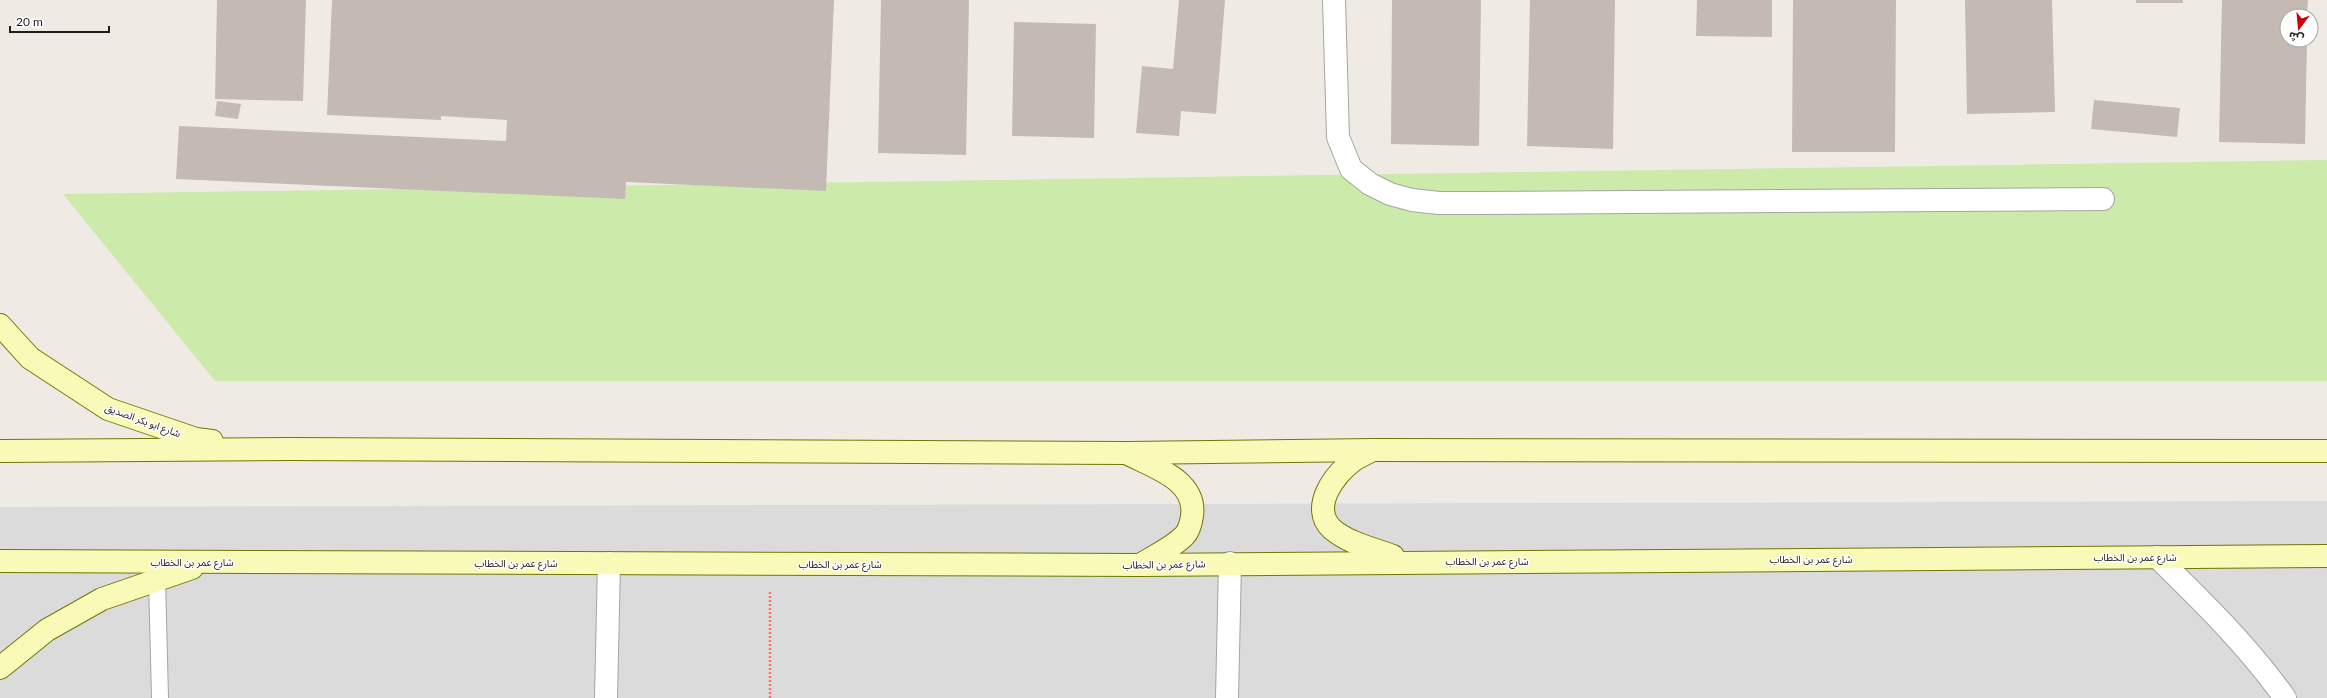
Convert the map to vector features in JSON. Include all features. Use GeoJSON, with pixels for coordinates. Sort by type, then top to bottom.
{"type":"FeatureCollection","features":[{"type":"Feature","properties":{"kind":"street"},"geometry":{"type":"LineString","coordinates":[[1334,0],[1338,137],[1351,169],[1370,184],[1390,194],[1405,198],[1439,203],[2103,199]]}},
{"type":"Feature","properties":{"kind":"street","name":"شارع ابو بكر الصديق"},"geometry":{"type":"LineString","coordinates":[[0,325],[30,358],[108,409],[196,439],[289,450]]}},
{"type":"Feature","properties":{"kind":"street"},"geometry":{"type":"LineString","coordinates":[[0,451],[289,450],[1127,453],[1374,450],[2327,451]]}},
{"type":"Feature","properties":{"kind":"street"},"geometry":{"type":"LineString","coordinates":[[1374,450],[1355,459],[1340,472],[1324,499],[1323,510],[1325,519],[1332,528],[1358,543],[1410,562]]}},
{"type":"Feature","properties":{"kind":"street"},"geometry":{"type":"LineString","coordinates":[[1127,453],[1162,471],[1182,484],[1188,491],[1193,508],[1190,526],[1184,536],[1140,565]]}},
{"type":"Feature","properties":{"kind":"street","name":"شارع عمر بن الخطاب"},"geometry":{"type":"LineString","coordinates":[[0,561],[1140,565],[1230,563],[2327,556]]}},
{"type":"Feature","properties":{"kind":"street"},"geometry":{"type":"LineString","coordinates":[[2157,557],[2201,600],[2237,639],[2285,698]]}},
{"type":"Feature","properties":{"kind":"street"},"geometry":{"type":"LineString","coordinates":[[0,668],[46,630],[95,603],[157,579],[216,562]]}},
{"type":"Feature","properties":{"kind":"street"},"geometry":{"type":"LineString","coordinates":[[606,698],[608,563]]}},
{"type":"Feature","properties":{"kind":"street"},"geometry":{"type":"LineString","coordinates":[[1227,698],[1230,563]]}},
{"type":"Feature","properties":{"kind":"lane"},"geometry":{"type":"LineString","coordinates":[[157,579],[160,698]]}},
{"type":"Feature","properties":{"kind":"path"},"geometry":{"type":"LineString","coordinates":[[770,564],[770,698]]}},
{"type":"Feature","properties":{"kind":"shaded area"},"geometry":{"type":"Polygon","coordinates":[[[2327,501],[2327,698],[0,698],[0,507],[2327,501]]]}},
{"type":"Feature","properties":{"kind":"green space"},"geometry":{"type":"Polygon","coordinates":[[[2327,160],[2327,381],[215,381],[63,194],[2327,160]]]}},
{"type":"Feature","properties":{"kind":"building"},"geometry":{"type":"Polygon","coordinates":[[[217,0],[306,0],[303,101],[215,99],[217,0]]]}},
{"type":"Feature","properties":{"kind":"building"},"geometry":{"type":"Polygon","coordinates":[[[332,0],[834,0],[826,191],[626,182],[625,199],[176,179],[179,126],[506,141],[507,120],[441,116],[441,120],[327,115],[332,0]]]}},
{"type":"Feature","properties":{"kind":"building"},"geometry":{"type":"Polygon","coordinates":[[[881,0],[969,0],[966,155],[878,153],[881,0]]]}},
{"type":"Feature","properties":{"kind":"building"},"geometry":{"type":"Polygon","coordinates":[[[1179,0],[1225,0],[1216,114],[1181,111],[1179,136],[1136,133],[1142,66],[1173,69],[1179,0]]]}},
{"type":"Feature","properties":{"kind":"building"},"geometry":{"type":"Polygon","coordinates":[[[1392,0],[1481,0],[1479,146],[1391,144],[1392,0]]]}},
{"type":"Feature","properties":{"kind":"building"},"geometry":{"type":"Polygon","coordinates":[[[1530,0],[1615,0],[1613,149],[1527,146],[1530,0]]]}},
{"type":"Feature","properties":{"kind":"building"},"geometry":{"type":"Polygon","coordinates":[[[1697,0],[1772,0],[1772,37],[1696,36],[1697,0]]]}},
{"type":"Feature","properties":{"kind":"building"},"geometry":{"type":"Polygon","coordinates":[[[1793,0],[1896,0],[1895,152],[1792,152],[1793,0]]]}},
{"type":"Feature","properties":{"kind":"building"},"geometry":{"type":"Polygon","coordinates":[[[1965,0],[2052,0],[2055,112],[1967,114],[1965,0]]]}},
{"type":"Feature","properties":{"kind":"building"},"geometry":{"type":"Polygon","coordinates":[[[2136,0],[2183,0],[2183,3],[2136,3],[2136,0]]]}},
{"type":"Feature","properties":{"kind":"building"},"geometry":{"type":"Polygon","coordinates":[[[2222,0],[2308,0],[2308,8],[2279,8],[2279,48],[2307,48],[2305,144],[2219,142],[2222,0]]]}},
{"type":"Feature","properties":{"kind":"building"},"geometry":{"type":"Polygon","coordinates":[[[1014,22],[1096,24],[1094,138],[1012,136],[1014,22]]]}},
{"type":"Feature","properties":{"kind":"building"},"geometry":{"type":"Polygon","coordinates":[[[2094,100],[2180,108],[2177,137],[2091,129],[2094,100]]]}},
{"type":"Feature","properties":{"kind":"building"},"geometry":{"type":"Polygon","coordinates":[[[217,101],[241,104],[238,119],[215,116],[217,101]]]}}]}
